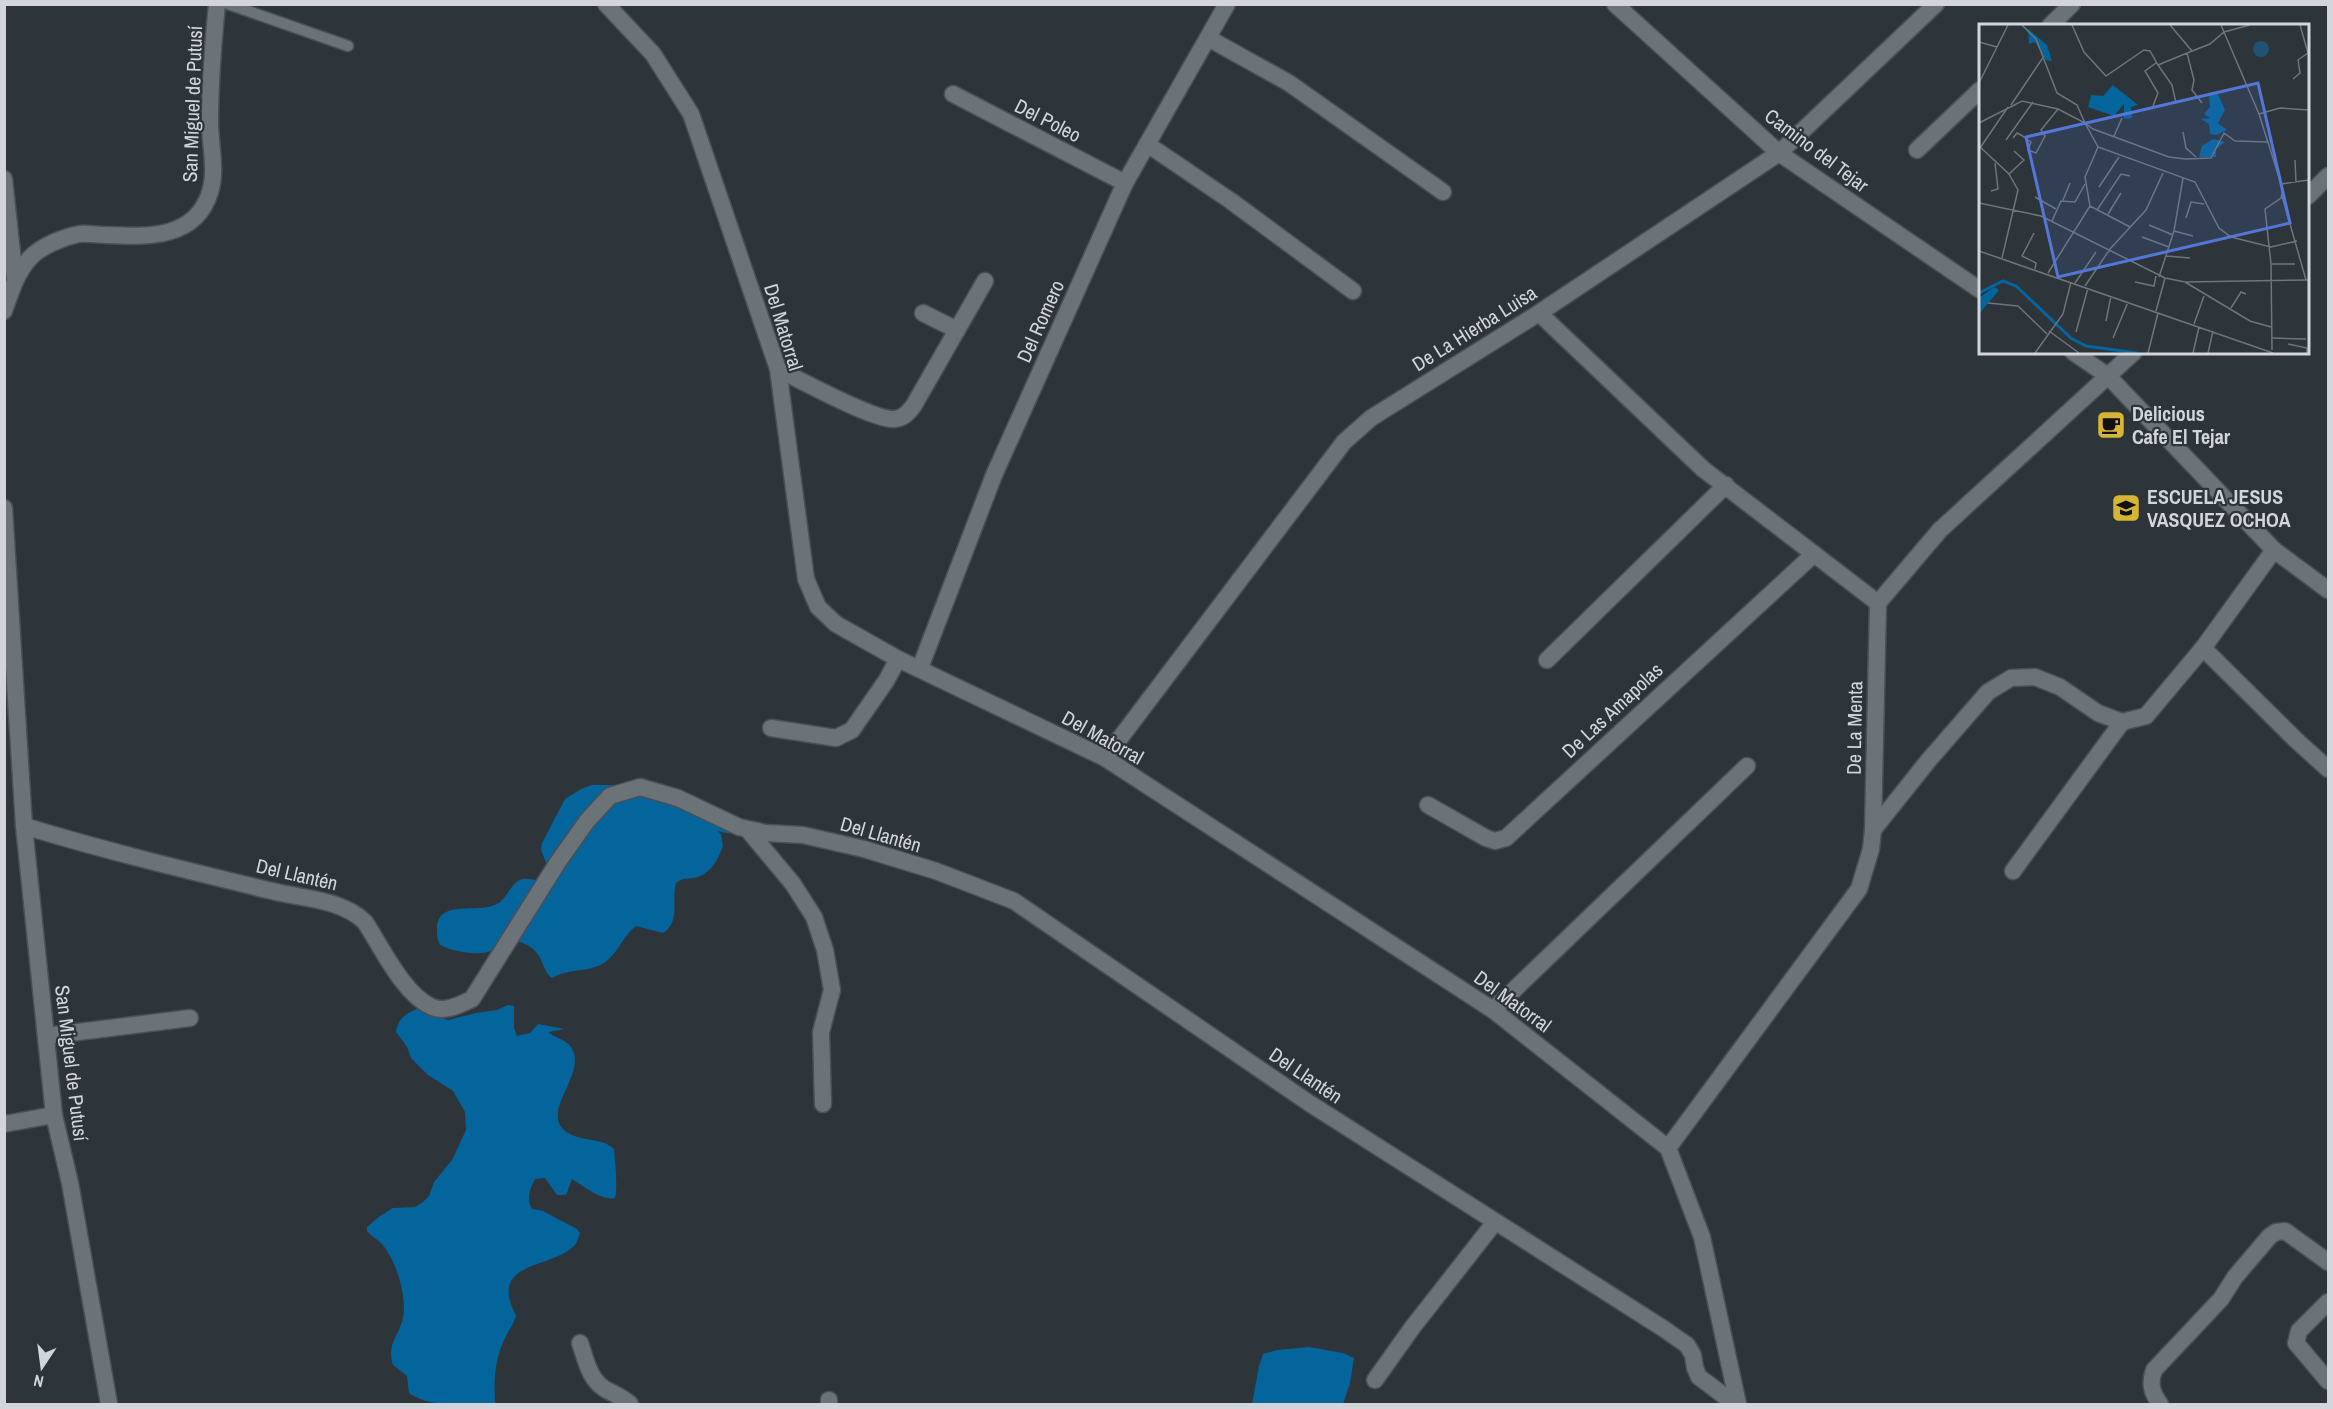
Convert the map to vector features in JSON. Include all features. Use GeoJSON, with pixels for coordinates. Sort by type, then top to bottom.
{"type":"FeatureCollection","features":[{"type":"Feature","properties":{"kind":"street","name":"San Miguel de Putusí"},"geometry":{"type":"LineString","coordinates":[[4,311],[15,280],[31,256],[54,243],[80,234],[145,237],[168,233],[187,225],[201,210],[210,191],[213,168],[210,125],[217,4]]}},
{"type":"Feature","properties":{"kind":"street","name":"Del Matorral"},"geometry":{"type":"LineString","coordinates":[[606,4],[653,54],[691,114],[778,369],[806,579],[818,607],[836,624],[898,659],[1105,758],[1493,1010],[1668,1148]]}},
{"type":"Feature","properties":{"kind":"street","name":"Del Romero"},"geometry":{"type":"LineString","coordinates":[[920,668],[994,475],[1125,183],[1227,4]]}},
{"type":"Feature","properties":{"kind":"street","name":"Camino del Tejar"},"geometry":{"type":"LineString","coordinates":[[1614,4],[1779,153],[1979,289]]}},
{"type":"Feature","properties":{"kind":"street","name":"De La Hierba Luisa"},"geometry":{"type":"LineString","coordinates":[[1105,758],[1344,442],[1371,418],[1539,313],[1779,153],[1936,4]]}},
{"type":"Feature","properties":{"kind":"street"},"geometry":{"type":"LineString","coordinates":[[2052,24],[2072,4]]}},
{"type":"Feature","properties":{"kind":"street"},"geometry":{"type":"LineString","coordinates":[[1208,38],[1289,83],[1443,192]]}},
{"type":"Feature","properties":{"kind":"street"},"geometry":{"type":"LineString","coordinates":[[1917,150],[1979,91]]}},
{"type":"Feature","properties":{"kind":"street","name":"Del Poleo"},"geometry":{"type":"LineString","coordinates":[[953,94],[1125,183]]}},
{"type":"Feature","properties":{"kind":"street"},"geometry":{"type":"LineString","coordinates":[[1147,144],[1232,201],[1353,291]]}},
{"type":"Feature","properties":{"kind":"street"},"geometry":{"type":"LineString","coordinates":[[2309,194],[2328,176]]}},
{"type":"Feature","properties":{"kind":"street"},"geometry":{"type":"LineString","coordinates":[[4,179],[15,280]]}},
{"type":"Feature","properties":{"kind":"street"},"geometry":{"type":"LineString","coordinates":[[778,369],[875,416],[898,419],[908,413],[914,405],[985,281]]}},
{"type":"Feature","properties":{"kind":"street"},"geometry":{"type":"LineString","coordinates":[[923,313],[957,330]]}},
{"type":"Feature","properties":{"kind":"street"},"geometry":{"type":"LineString","coordinates":[[1539,313],[1703,469],[1878,603],[1940,530],[2132,354]]}},
{"type":"Feature","properties":{"kind":"street"},"geometry":{"type":"LineString","coordinates":[[2076,354],[2108,376],[2274,550],[2328,590]]}},
{"type":"Feature","properties":{"kind":"street"},"geometry":{"type":"LineString","coordinates":[[1547,660],[1726,485]]}},
{"type":"Feature","properties":{"kind":"street","name":"San Miguel de Putusí"},"geometry":{"type":"LineString","coordinates":[[4,508],[24,826],[54,1115],[70,1183],[109,1404]]}},
{"type":"Feature","properties":{"kind":"street"},"geometry":{"type":"LineString","coordinates":[[2013,871],[2122,723],[2146,716],[2203,648],[2274,550]]}},
{"type":"Feature","properties":{"kind":"street","name":"De Las Amapolas"},"geometry":{"type":"LineString","coordinates":[[1428,805],[1485,838],[1495,841],[1506,838],[1814,554]]}},
{"type":"Feature","properties":{"kind":"street","name":"De La Menta"},"geometry":{"type":"LineString","coordinates":[[1668,1148],[1860,890],[1871,849],[1873,830],[1878,603]]}},
{"type":"Feature","properties":{"kind":"street"},"geometry":{"type":"LineString","coordinates":[[2203,648],[2328,769]]}},
{"type":"Feature","properties":{"kind":"street"},"geometry":{"type":"LineString","coordinates":[[771,728],[836,738],[852,730],[886,681],[898,659]]}},
{"type":"Feature","properties":{"kind":"street"},"geometry":{"type":"LineString","coordinates":[[1873,830],[1928,761],[1988,692],[2011,678],[2035,677],[2060,687],[2098,713],[2122,723]]}},
{"type":"Feature","properties":{"kind":"street"},"geometry":{"type":"LineString","coordinates":[[1493,1010],[1747,766]]}},
{"type":"Feature","properties":{"kind":"street","name":"Del Llantén"},"geometry":{"type":"LineString","coordinates":[[24,826],[92,846],[272,891],[344,906],[365,922],[411,992],[433,1008],[453,1008],[472,999],[558,862],[587,821],[610,796],[640,787],[678,798],[714,817],[748,830],[803,835],[864,849],[936,871],[1014,901],[1309,1104],[1675,1336],[1687,1345],[1693,1355],[1699,1377],[1737,1404]]}},
{"type":"Feature","properties":{"kind":"street"},"geometry":{"type":"LineString","coordinates":[[748,830],[793,884],[814,917],[825,950],[832,990],[821,1032],[823,1104]]}},
{"type":"Feature","properties":{"kind":"street"},"geometry":{"type":"LineString","coordinates":[[46,1036],[190,1018]]}},
{"type":"Feature","properties":{"kind":"street"},"geometry":{"type":"LineString","coordinates":[[4,1124],[54,1115]]}},
{"type":"Feature","properties":{"kind":"street"},"geometry":{"type":"LineString","coordinates":[[1668,1148],[1702,1236],[1737,1404]]}},
{"type":"Feature","properties":{"kind":"street"},"geometry":{"type":"LineString","coordinates":[[1375,1380],[1412,1328],[1495,1222]]}},
{"type":"Feature","properties":{"kind":"street"},"geometry":{"type":"LineString","coordinates":[[2160,1404],[2153,1395],[2150,1381],[2154,1370],[2221,1299],[2235,1277],[2270,1236],[2284,1231],[2328,1262]]}},
{"type":"Feature","properties":{"kind":"street"},"geometry":{"type":"LineString","coordinates":[[2328,1302],[2296,1337],[2296,1343],[2328,1381]]}},
{"type":"Feature","properties":{"kind":"street"},"geometry":{"type":"LineString","coordinates":[[580,1343],[596,1382],[623,1397],[630,1404]]}},
{"type":"Feature","properties":{"kind":"lane"},"geometry":{"type":"LineString","coordinates":[[228,4],[348,46]]}},
{"type":"Feature","properties":{"kind":"shaded area"},"geometry":{"type":"Polygon","coordinates":[[[592,785],[615,785],[633,789],[644,797],[660,798],[707,818],[731,834],[717,831],[721,834],[723,846],[716,861],[705,874],[682,879],[676,883],[674,917],[669,928],[663,933],[636,926],[603,964],[589,969],[566,972],[552,978],[548,975],[536,952],[517,941],[483,953],[455,950],[440,945],[437,927],[439,918],[445,913],[452,910],[489,907],[501,902],[519,880],[537,880],[548,868],[541,850],[542,843],[565,799],[592,785]]]}},
{"type":"Feature","properties":{"kind":"shaded area"},"geometry":{"type":"Polygon","coordinates":[[[508,1005],[514,1006],[514,1028],[517,1036],[530,1033],[538,1024],[565,1029],[548,1032],[569,1044],[575,1057],[571,1078],[558,1111],[558,1120],[563,1129],[569,1133],[603,1142],[614,1149],[616,1194],[615,1198],[598,1195],[572,1179],[566,1195],[557,1195],[545,1178],[535,1179],[529,1194],[532,1209],[543,1211],[577,1229],[580,1233],[577,1242],[564,1253],[526,1269],[516,1276],[510,1285],[509,1297],[516,1315],[497,1361],[495,1404],[439,1404],[409,1393],[407,1376],[393,1365],[391,1353],[393,1343],[404,1313],[400,1280],[392,1259],[381,1243],[367,1231],[367,1227],[393,1208],[415,1207],[429,1196],[434,1182],[452,1160],[466,1130],[465,1112],[453,1091],[428,1075],[411,1058],[407,1047],[396,1032],[403,1018],[417,1009],[448,1020],[497,1010],[508,1005]]]}},
{"type":"Feature","properties":{"kind":"shaded area"},"geometry":{"type":"Polygon","coordinates":[[[1309,1347],[1343,1353],[1354,1358],[1350,1383],[1343,1404],[1252,1404],[1263,1354],[1277,1350],[1309,1347]]]}},
{"type":"Feature","properties":{"kind":"place","name":"Delicious Cafe El Tejar"},"geometry":{"type":"Point","coordinates":[2111,425]}},
{"type":"Feature","properties":{"kind":"place","name":"ESCUELA JESUS VASQUEZ OCHOA"},"geometry":{"type":"Point","coordinates":[2126,508]}}]}
